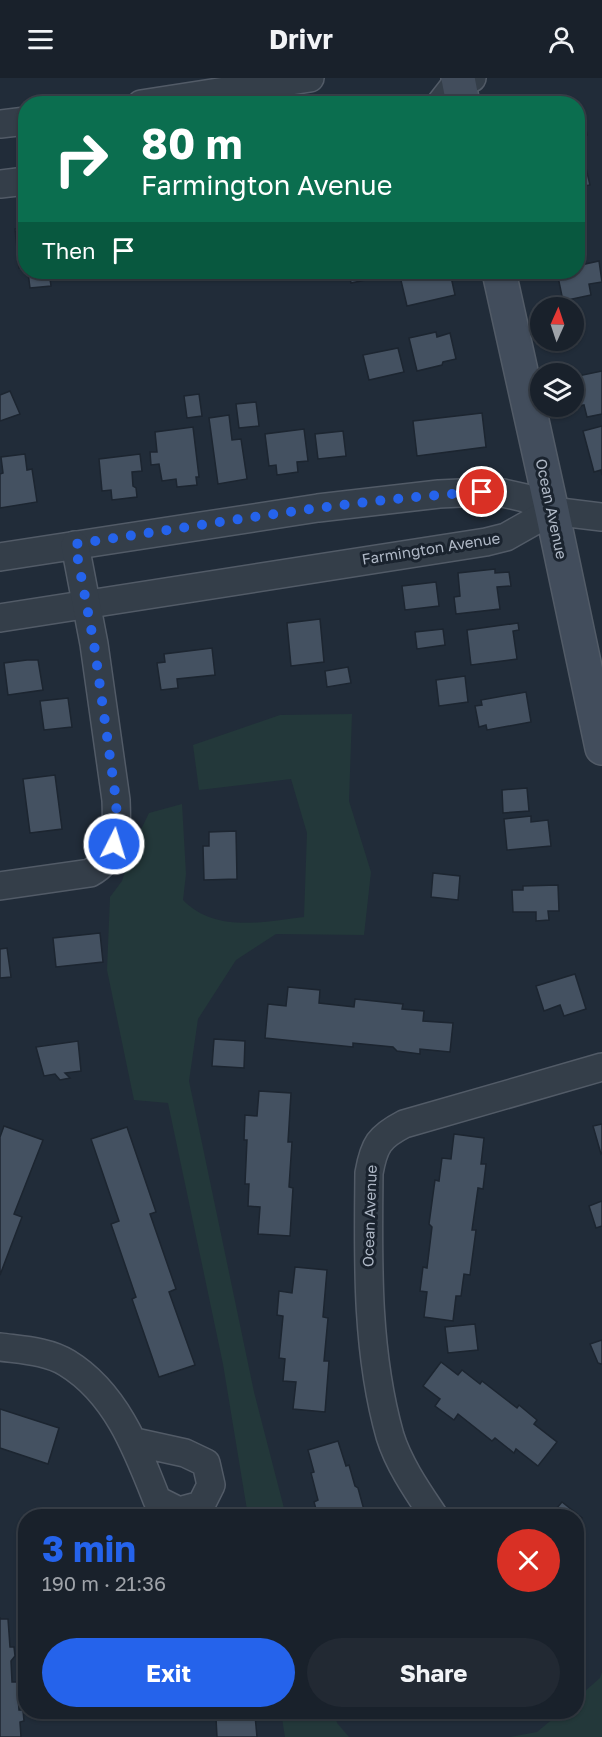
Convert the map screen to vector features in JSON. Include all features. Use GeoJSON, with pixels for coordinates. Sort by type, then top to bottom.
{"type":"FeatureCollection","features":[{"type":"Feature","properties":{"kind":"main road","name":"Ocean Avenue"},"geometry":{"type":"LineString","coordinates":[[501,279],[602,748]]}},
{"type":"Feature","properties":{"kind":"street"},"geometry":{"type":"LineString","coordinates":[[193,96],[310,78]]}},
{"type":"Feature","properties":{"kind":"street"},"geometry":{"type":"LineString","coordinates":[[0,124],[18,122]]}},
{"type":"Feature","properties":{"kind":"street"},"geometry":{"type":"LineString","coordinates":[[0,184],[18,182]]}},
{"type":"Feature","properties":{"kind":"street"},"geometry":{"type":"LineString","coordinates":[[0,557],[318,508],[439,494],[503,493],[525,498],[552,511],[602,517]]}},
{"type":"Feature","properties":{"kind":"street","name":"Farmington Avenue"},"geometry":{"type":"LineString","coordinates":[[0,618],[486,542],[506,537],[552,511]]}},
{"type":"Feature","properties":{"kind":"street"},"geometry":{"type":"LineString","coordinates":[[0,886],[90,873],[107,860],[114,844],[117,823],[116,800],[94,644],[75,544]]}},
{"type":"Feature","properties":{"kind":"street","name":"Ocean Avenue"},"geometry":{"type":"LineString","coordinates":[[429,1509],[411,1481],[391,1438],[375,1367],[368,1275],[369,1173],[376,1147],[386,1133],[404,1124],[602,1067]]}},
{"type":"Feature","properties":{"kind":"street"},"geometry":{"type":"LineString","coordinates":[[0,1347],[33,1351],[66,1362],[101,1391],[135,1443]]}},
{"type":"Feature","properties":{"kind":"green space"},"geometry":{"type":"Polygon","coordinates":[[[352,714],[349,801],[371,872],[364,935],[276,934],[236,960],[198,1019],[189,1081],[254,1392],[284,1509],[247,1509],[223,1364],[168,1103],[134,1100],[107,970],[110,897],[122,881],[134,844],[149,813],[182,804],[186,874],[183,900],[210,917],[225,921],[256,923],[304,917],[307,833],[291,779],[199,790],[193,745],[280,715],[352,714]]]}},
{"type":"Feature","properties":{"kind":"green space"},"geometry":{"type":"Polygon","coordinates":[[[602,1672],[602,1737],[510,1737],[537,1732],[553,1719],[584,1719],[584,1692],[600,1678],[602,1672]]]}},
{"type":"Feature","properties":{"kind":"green space"},"geometry":{"type":"Polygon","coordinates":[[[282,1719],[336,1719],[349,1737],[285,1737],[282,1719]]]}},
{"type":"Feature","properties":{"kind":"building"},"geometry":{"type":"Polygon","coordinates":[[[585,164],[590,185],[585,186],[585,164]]]}},
{"type":"Feature","properties":{"kind":"building"},"geometry":{"type":"Polygon","coordinates":[[[15,229],[18,229],[18,258],[15,229]]]}},
{"type":"Feature","properties":{"kind":"building"},"geometry":{"type":"Polygon","coordinates":[[[599,261],[602,282],[589,284],[591,295],[562,297],[558,279],[585,279],[585,264],[599,261]]]}},
{"type":"Feature","properties":{"kind":"building"},"geometry":{"type":"Polygon","coordinates":[[[29,279],[50,279],[51,286],[30,288],[29,279]]]}},
{"type":"Feature","properties":{"kind":"building"},"geometry":{"type":"Polygon","coordinates":[[[350,279],[370,279],[351,283],[350,279]]]}},
{"type":"Feature","properties":{"kind":"building"},"geometry":{"type":"Polygon","coordinates":[[[401,279],[452,279],[455,295],[407,306],[401,279]]]}},
{"type":"Feature","properties":{"kind":"building"},"geometry":{"type":"Polygon","coordinates":[[[436,332],[437,337],[450,333],[456,359],[417,371],[409,338],[436,332]]]}},
{"type":"Feature","properties":{"kind":"building"},"geometry":{"type":"Polygon","coordinates":[[[398,348],[404,372],[369,380],[363,355],[398,348]]]}},
{"type":"Feature","properties":{"kind":"building"},"geometry":{"type":"Polygon","coordinates":[[[602,371],[602,414],[587,417],[584,405],[584,375],[602,371]]]}},
{"type":"Feature","properties":{"kind":"building"},"geometry":{"type":"Polygon","coordinates":[[[10,391],[20,414],[0,421],[0,395],[10,391]]]}},
{"type":"Feature","properties":{"kind":"building"},"geometry":{"type":"Polygon","coordinates":[[[199,394],[202,416],[187,418],[184,396],[199,394]]]}},
{"type":"Feature","properties":{"kind":"building"},"geometry":{"type":"Polygon","coordinates":[[[256,402],[259,426],[239,428],[236,404],[256,402]]]}},
{"type":"Feature","properties":{"kind":"building"},"geometry":{"type":"Polygon","coordinates":[[[482,413],[486,447],[417,456],[413,421],[482,413]]]}},
{"type":"Feature","properties":{"kind":"building"},"geometry":{"type":"Polygon","coordinates":[[[229,415],[232,440],[241,439],[247,479],[218,484],[209,418],[229,415]]]}},
{"type":"Feature","properties":{"kind":"building"},"geometry":{"type":"Polygon","coordinates":[[[602,426],[602,475],[601,470],[594,472],[583,431],[602,426]]]}},
{"type":"Feature","properties":{"kind":"building"},"geometry":{"type":"Polygon","coordinates":[[[193,427],[199,477],[196,477],[197,485],[177,487],[176,479],[162,481],[159,464],[151,465],[150,452],[157,452],[155,432],[193,427]]]}},
{"type":"Feature","properties":{"kind":"building"},"geometry":{"type":"Polygon","coordinates":[[[304,429],[308,461],[297,462],[298,472],[277,475],[276,465],[269,466],[265,434],[304,429]]]}},
{"type":"Feature","properties":{"kind":"building"},"geometry":{"type":"Polygon","coordinates":[[[343,431],[346,456],[318,459],[315,434],[343,431]]]}},
{"type":"Feature","properties":{"kind":"building"},"geometry":{"type":"Polygon","coordinates":[[[25,454],[27,470],[32,469],[37,502],[0,508],[0,474],[3,473],[1,457],[25,454]]]}},
{"type":"Feature","properties":{"kind":"building"},"geometry":{"type":"Polygon","coordinates":[[[140,454],[142,471],[132,472],[137,497],[112,500],[111,490],[102,491],[99,459],[140,454]]]}},
{"type":"Feature","properties":{"kind":"building"},"geometry":{"type":"Polygon","coordinates":[[[495,569],[495,573],[509,572],[511,586],[497,587],[500,609],[456,614],[454,597],[460,596],[458,573],[495,569]]]}},
{"type":"Feature","properties":{"kind":"building"},"geometry":{"type":"Polygon","coordinates":[[[436,582],[439,606],[405,610],[402,586],[436,582]]]}},
{"type":"Feature","properties":{"kind":"building"},"geometry":{"type":"Polygon","coordinates":[[[320,619],[324,662],[291,666],[287,623],[320,619]]]}},
{"type":"Feature","properties":{"kind":"building"},"geometry":{"type":"Polygon","coordinates":[[[518,623],[519,630],[513,631],[517,659],[471,665],[467,630],[518,623]]]}},
{"type":"Feature","properties":{"kind":"building"},"geometry":{"type":"Polygon","coordinates":[[[443,629],[445,645],[417,649],[415,632],[443,629]]]}},
{"type":"Feature","properties":{"kind":"building"},"geometry":{"type":"Polygon","coordinates":[[[212,648],[215,675],[177,679],[178,688],[161,690],[157,663],[165,662],[164,654],[212,648]]]}},
{"type":"Feature","properties":{"kind":"building"},"geometry":{"type":"Polygon","coordinates":[[[38,660],[43,690],[8,695],[4,663],[38,660]]]}},
{"type":"Feature","properties":{"kind":"building"},"geometry":{"type":"Polygon","coordinates":[[[348,667],[351,683],[327,687],[325,671],[348,667]]]}},
{"type":"Feature","properties":{"kind":"building"},"geometry":{"type":"Polygon","coordinates":[[[465,676],[468,702],[439,706],[436,680],[465,676]]]}},
{"type":"Feature","properties":{"kind":"building"},"geometry":{"type":"Polygon","coordinates":[[[526,692],[531,722],[487,730],[486,725],[479,727],[475,706],[482,705],[481,700],[526,692]]]}},
{"type":"Feature","properties":{"kind":"building"},"geometry":{"type":"Polygon","coordinates":[[[68,698],[72,727],[44,730],[40,701],[68,698]]]}},
{"type":"Feature","properties":{"kind":"building"},"geometry":{"type":"Polygon","coordinates":[[[55,775],[62,829],[30,833],[23,779],[55,775]]]}},
{"type":"Feature","properties":{"kind":"building"},"geometry":{"type":"Polygon","coordinates":[[[527,788],[529,811],[503,813],[502,790],[527,788]]]}},
{"type":"Feature","properties":{"kind":"building"},"geometry":{"type":"Polygon","coordinates":[[[531,816],[531,822],[548,820],[551,846],[507,850],[504,819],[531,816]]]}},
{"type":"Feature","properties":{"kind":"building"},"geometry":{"type":"Polygon","coordinates":[[[236,831],[237,879],[204,880],[203,846],[209,846],[209,832],[236,831]]]}},
{"type":"Feature","properties":{"kind":"building"},"geometry":{"type":"Polygon","coordinates":[[[433,873],[460,876],[458,900],[431,897],[433,873]]]}},
{"type":"Feature","properties":{"kind":"building"},"geometry":{"type":"Polygon","coordinates":[[[558,885],[559,911],[548,911],[549,920],[536,921],[536,912],[513,912],[512,890],[523,890],[523,886],[558,885]]]}},
{"type":"Feature","properties":{"kind":"building"},"geometry":{"type":"Polygon","coordinates":[[[100,933],[103,962],[56,967],[53,938],[100,933]]]}},
{"type":"Feature","properties":{"kind":"building"},"geometry":{"type":"Polygon","coordinates":[[[7,948],[11,977],[0,978],[0,949],[7,948]]]}},
{"type":"Feature","properties":{"kind":"building"},"geometry":{"type":"Polygon","coordinates":[[[575,974],[586,1009],[564,1016],[560,1005],[544,1011],[536,986],[575,974]]]}},
{"type":"Feature","properties":{"kind":"building"},"geometry":{"type":"Polygon","coordinates":[[[288,987],[320,990],[319,1003],[354,1007],[355,999],[403,1004],[402,1009],[424,1011],[423,1021],[453,1023],[450,1052],[420,1049],[420,1054],[397,1051],[393,1047],[353,1043],[353,1047],[265,1038],[268,1004],[286,1006],[288,987]]]}},
{"type":"Feature","properties":{"kind":"building"},"geometry":{"type":"Polygon","coordinates":[[[214,1039],[245,1041],[244,1068],[212,1066],[214,1039]]]}},
{"type":"Feature","properties":{"kind":"building"},"geometry":{"type":"Polygon","coordinates":[[[78,1041],[81,1071],[65,1073],[70,1078],[60,1080],[55,1074],[44,1076],[36,1047],[78,1041]]]}},
{"type":"Feature","properties":{"kind":"building"},"geometry":{"type":"Polygon","coordinates":[[[259,1091],[291,1093],[288,1142],[292,1142],[289,1187],[293,1188],[290,1236],[258,1234],[260,1207],[248,1206],[249,1184],[245,1184],[247,1140],[244,1140],[245,1115],[257,1116],[259,1091]]]}},
{"type":"Feature","properties":{"kind":"building"},"geometry":{"type":"Polygon","coordinates":[[[602,1124],[602,1153],[601,1154],[593,1126],[602,1124]]]}},
{"type":"Feature","properties":{"kind":"building"},"geometry":{"type":"Polygon","coordinates":[[[4,1126],[43,1140],[14,1214],[22,1217],[0,1275],[0,1137],[4,1126]]]}},
{"type":"Feature","properties":{"kind":"building"},"geometry":{"type":"Polygon","coordinates":[[[127,1127],[156,1212],[150,1214],[176,1289],[169,1292],[195,1365],[159,1377],[132,1299],[136,1297],[111,1224],[119,1221],[91,1139],[127,1127]]]}},
{"type":"Feature","properties":{"kind":"building"},"geometry":{"type":"Polygon","coordinates":[[[454,1134],[484,1138],[481,1164],[486,1164],[483,1189],[478,1188],[472,1230],[476,1230],[470,1275],[464,1274],[461,1296],[456,1296],[453,1321],[424,1317],[427,1292],[420,1291],[423,1267],[427,1268],[432,1227],[429,1224],[435,1180],[439,1181],[442,1158],[451,1159],[454,1134]]]}},
{"type":"Feature","properties":{"kind":"building"},"geometry":{"type":"Polygon","coordinates":[[[602,1201],[602,1226],[596,1228],[589,1206],[602,1201]]]}},
{"type":"Feature","properties":{"kind":"building"},"geometry":{"type":"Polygon","coordinates":[[[295,1267],[327,1270],[323,1317],[328,1318],[324,1361],[329,1361],[325,1412],[293,1409],[296,1382],[283,1381],[285,1359],[279,1358],[283,1316],[277,1315],[279,1291],[292,1293],[295,1267]]]}},
{"type":"Feature","properties":{"kind":"building"},"geometry":{"type":"Polygon","coordinates":[[[475,1324],[478,1350],[448,1353],[445,1327],[475,1324]]]}},
{"type":"Feature","properties":{"kind":"building"},"geometry":{"type":"Polygon","coordinates":[[[602,1340],[601,1364],[598,1363],[590,1344],[602,1340]]]}},
{"type":"Feature","properties":{"kind":"building"},"geometry":{"type":"Polygon","coordinates":[[[441,1362],[458,1375],[462,1370],[480,1384],[482,1381],[517,1408],[519,1405],[537,1420],[534,1424],[557,1442],[538,1466],[516,1449],[514,1453],[495,1438],[492,1441],[458,1414],[454,1420],[435,1406],[440,1399],[423,1386],[441,1362]]]}},
{"type":"Feature","properties":{"kind":"building"},"geometry":{"type":"Polygon","coordinates":[[[0,1409],[59,1428],[48,1464],[0,1448],[0,1409]]]}},
{"type":"Feature","properties":{"kind":"building"},"geometry":{"type":"Polygon","coordinates":[[[338,1441],[346,1466],[349,1465],[355,1486],[358,1488],[364,1509],[316,1509],[314,1502],[318,1500],[308,1450],[338,1441]]]}},
{"type":"Feature","properties":{"kind":"building"},"geometry":{"type":"Polygon","coordinates":[[[562,1502],[571,1509],[556,1509],[562,1502]]]}},
{"type":"Feature","properties":{"kind":"building"},"geometry":{"type":"Polygon","coordinates":[[[0,1619],[8,1619],[10,1647],[14,1647],[15,1656],[11,1661],[12,1682],[17,1682],[18,1719],[24,1719],[24,1721],[20,1722],[21,1737],[0,1737],[0,1619]]]}},
{"type":"Feature","properties":{"kind":"building"},"geometry":{"type":"Polygon","coordinates":[[[216,1719],[255,1719],[257,1737],[217,1737],[216,1719]]]}},
{"type":"Feature","properties":{"kind":"route"},"geometry":{"type":"LineString","coordinates":[[114,844],[117,823],[116,800],[94,644],[75,544],[371,501],[482,492]]}}]}
